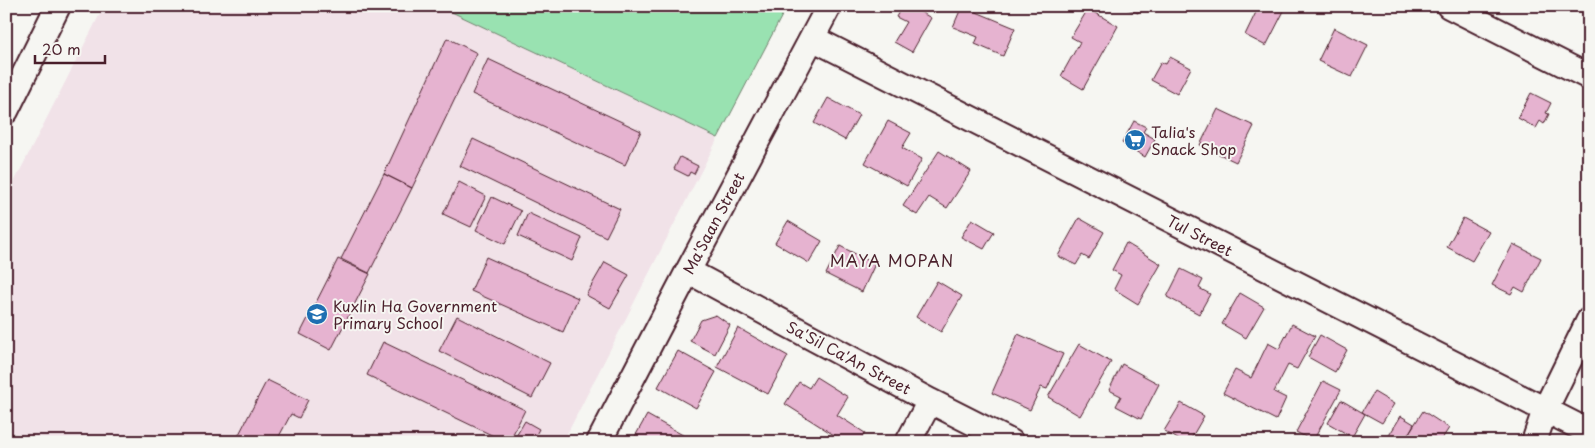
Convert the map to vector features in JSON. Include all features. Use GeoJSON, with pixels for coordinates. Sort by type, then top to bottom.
{"type":"FeatureCollection","features":[{"type":"Feature","properties":{"kind":"street"},"geometry":{"type":"LineString","coordinates":[[6,111],[58,6]]}},
{"type":"Feature","properties":{"kind":"street","name":"Ma'Saan Street"},"geometry":{"type":"LineString","coordinates":[[599,442],[688,270],[830,6]]}},
{"type":"Feature","properties":{"kind":"street"},"geometry":{"type":"LineString","coordinates":[[1449,6],[1589,77]]}},
{"type":"Feature","properties":{"kind":"street","name":"Tul Street"},"geometry":{"type":"LineString","coordinates":[[812,38],[1589,432]]}},
{"type":"Feature","properties":{"kind":"street","name":"Sa'Sil Ca'An Street"},"geometry":{"type":"LineString","coordinates":[[688,270],[930,401],[1010,442]]}},
{"type":"Feature","properties":{"kind":"street"},"geometry":{"type":"LineString","coordinates":[[1534,442],[1545,410],[1589,320]]}},
{"type":"Feature","properties":{"kind":"street"},"geometry":{"type":"LineString","coordinates":[[908,442],[930,401]]}},
{"type":"Feature","properties":{"kind":"shaded area","name":"Kuxlin Ha Government Primary School"},"geometry":{"type":"Polygon","coordinates":[[[104,6],[439,6],[718,138],[563,442],[31,442],[6,431],[6,198],[104,6]]]}},
{"type":"Feature","properties":{"kind":"green space"},"geometry":{"type":"Polygon","coordinates":[[[439,6],[787,6],[718,138],[439,6]]]}},
{"type":"Feature","properties":{"kind":"green space"},"geometry":{"type":"Polygon","coordinates":[[[6,431],[31,442],[6,442],[6,431]]]}},
{"type":"Feature","properties":{"kind":"building"},"geometry":{"type":"Polygon","coordinates":[[[902,6],[910,6],[931,18],[912,52],[894,42],[906,22],[896,17],[902,6]]]}},
{"type":"Feature","properties":{"kind":"building"},"geometry":{"type":"Polygon","coordinates":[[[962,6],[1015,28],[1003,56],[975,44],[978,37],[953,27],[962,6]]]}},
{"type":"Feature","properties":{"kind":"building"},"geometry":{"type":"Polygon","coordinates":[[[1120,6],[1141,6],[1138,13],[1120,6]]]}},
{"type":"Feature","properties":{"kind":"building"},"geometry":{"type":"Polygon","coordinates":[[[1259,6],[1295,6],[1293,10],[1286,7],[1266,46],[1245,35],[1259,6]]]}},
{"type":"Feature","properties":{"kind":"building"},"geometry":{"type":"Polygon","coordinates":[[[1088,9],[1118,26],[1083,89],[1061,76],[1080,42],[1071,37],[1088,9]]]}},
{"type":"Feature","properties":{"kind":"building"},"geometry":{"type":"Polygon","coordinates":[[[1334,28],[1368,45],[1352,77],[1318,61],[1334,28]]]}},
{"type":"Feature","properties":{"kind":"building"},"geometry":{"type":"Polygon","coordinates":[[[447,38],[477,53],[412,188],[384,174],[447,38]]]}},
{"type":"Feature","properties":{"kind":"building"},"geometry":{"type":"Polygon","coordinates":[[[1170,57],[1191,68],[1177,94],[1151,80],[1161,62],[1166,64],[1170,57]]]}},
{"type":"Feature","properties":{"kind":"building"},"geometry":{"type":"Polygon","coordinates":[[[488,59],[641,131],[625,165],[472,94],[488,59]]]}},
{"type":"Feature","properties":{"kind":"building"},"geometry":{"type":"Polygon","coordinates":[[[1531,93],[1551,103],[1546,113],[1549,114],[1544,124],[1540,121],[1536,128],[1518,118],[1531,93]]]}},
{"type":"Feature","properties":{"kind":"building"},"geometry":{"type":"Polygon","coordinates":[[[828,98],[859,115],[845,140],[814,123],[828,98]]]}},
{"type":"Feature","properties":{"kind":"building"},"geometry":{"type":"Polygon","coordinates":[[[1218,109],[1254,126],[1236,162],[1200,145],[1218,109]]]}},
{"type":"Feature","properties":{"kind":"building"},"geometry":{"type":"Polygon","coordinates":[[[888,121],[911,133],[902,148],[922,159],[907,186],[865,163],[888,121]]]}},
{"type":"Feature","properties":{"kind":"building"},"geometry":{"type":"Polygon","coordinates":[[[1134,121],[1146,127],[1143,132],[1155,139],[1145,157],[1122,143],[1134,121]]]}},
{"type":"Feature","properties":{"kind":"building"},"geometry":{"type":"Polygon","coordinates":[[[473,139],[620,209],[606,237],[460,166],[473,139]]]}},
{"type":"Feature","properties":{"kind":"building"},"geometry":{"type":"Polygon","coordinates":[[[939,151],[971,171],[947,208],[929,197],[917,215],[903,206],[939,151]]]}},
{"type":"Feature","properties":{"kind":"building"},"geometry":{"type":"Polygon","coordinates":[[[680,157],[698,166],[694,174],[690,172],[688,176],[674,169],[680,157]]]}},
{"type":"Feature","properties":{"kind":"building"},"geometry":{"type":"Polygon","coordinates":[[[384,174],[412,188],[369,273],[341,259],[384,174]]]}},
{"type":"Feature","properties":{"kind":"building"},"geometry":{"type":"Polygon","coordinates":[[[459,182],[486,196],[471,227],[443,214],[459,182]]]}},
{"type":"Feature","properties":{"kind":"building"},"geometry":{"type":"Polygon","coordinates":[[[492,197],[521,211],[505,244],[476,230],[492,197]]]}},
{"type":"Feature","properties":{"kind":"building"},"geometry":{"type":"Polygon","coordinates":[[[528,213],[582,238],[572,261],[518,236],[528,213]]]}},
{"type":"Feature","properties":{"kind":"building"},"geometry":{"type":"Polygon","coordinates":[[[1079,218],[1104,232],[1089,259],[1082,255],[1076,265],[1058,256],[1079,218]]]}},
{"type":"Feature","properties":{"kind":"building"},"geometry":{"type":"Polygon","coordinates":[[[1463,218],[1489,232],[1472,261],[1447,247],[1463,218]]]}},
{"type":"Feature","properties":{"kind":"building"},"geometry":{"type":"Polygon","coordinates":[[[972,219],[994,232],[984,249],[961,237],[972,219]]]}},
{"type":"Feature","properties":{"kind":"building"},"geometry":{"type":"Polygon","coordinates":[[[788,221],[822,241],[809,263],[775,243],[788,221]]]}},
{"type":"Feature","properties":{"kind":"building"},"geometry":{"type":"Polygon","coordinates":[[[1126,243],[1161,264],[1138,304],[1114,289],[1121,275],[1112,270],[1126,243]]]}},
{"type":"Feature","properties":{"kind":"building"},"geometry":{"type":"Polygon","coordinates":[[[1513,244],[1541,258],[1524,292],[1515,287],[1511,294],[1492,285],[1513,244]]]}},
{"type":"Feature","properties":{"kind":"building"},"geometry":{"type":"Polygon","coordinates":[[[840,246],[875,264],[862,292],[826,274],[840,246]]]}},
{"type":"Feature","properties":{"kind":"building"},"geometry":{"type":"Polygon","coordinates":[[[486,257],[578,298],[563,332],[471,291],[486,257]]]}},
{"type":"Feature","properties":{"kind":"building"},"geometry":{"type":"Polygon","coordinates":[[[338,259],[370,274],[331,350],[300,334],[338,259]]]}},
{"type":"Feature","properties":{"kind":"building"},"geometry":{"type":"Polygon","coordinates":[[[605,262],[629,275],[610,308],[586,295],[605,262]]]}},
{"type":"Feature","properties":{"kind":"building"},"geometry":{"type":"Polygon","coordinates":[[[1181,269],[1203,280],[1199,288],[1210,294],[1199,314],[1167,297],[1181,269]]]}},
{"type":"Feature","properties":{"kind":"building"},"geometry":{"type":"Polygon","coordinates":[[[937,281],[962,296],[941,332],[916,317],[937,281]]]}},
{"type":"Feature","properties":{"kind":"building"},"geometry":{"type":"Polygon","coordinates":[[[1240,293],[1264,307],[1246,338],[1222,324],[1240,293]]]}},
{"type":"Feature","properties":{"kind":"building"},"geometry":{"type":"Polygon","coordinates":[[[716,315],[730,325],[715,354],[690,341],[701,320],[716,315]]]}},
{"type":"Feature","properties":{"kind":"building"},"geometry":{"type":"Polygon","coordinates":[[[457,316],[550,363],[532,398],[439,351],[457,316]]]}},
{"type":"Feature","properties":{"kind":"building"},"geometry":{"type":"Polygon","coordinates":[[[1292,324],[1315,336],[1297,369],[1288,365],[1274,392],[1286,398],[1276,420],[1223,393],[1235,370],[1251,378],[1268,343],[1279,349],[1292,324]]]}},
{"type":"Feature","properties":{"kind":"building"},"geometry":{"type":"Polygon","coordinates":[[[738,328],[788,356],[768,394],[717,367],[738,328]]]}},
{"type":"Feature","properties":{"kind":"building"},"geometry":{"type":"Polygon","coordinates":[[[1018,334],[1063,354],[1047,389],[1041,387],[1030,410],[992,393],[1018,334]]]}},
{"type":"Feature","properties":{"kind":"building"},"geometry":{"type":"Polygon","coordinates":[[[1320,335],[1347,350],[1335,372],[1308,357],[1320,335]]]}},
{"type":"Feature","properties":{"kind":"building"},"geometry":{"type":"Polygon","coordinates":[[[383,342],[525,410],[509,442],[367,375],[383,342]]]}},
{"type":"Feature","properties":{"kind":"building"},"geometry":{"type":"Polygon","coordinates":[[[1079,344],[1111,362],[1080,416],[1048,397],[1079,344]]]}},
{"type":"Feature","properties":{"kind":"building"},"geometry":{"type":"Polygon","coordinates":[[[678,351],[716,372],[696,408],[658,387],[678,351]]]}},
{"type":"Feature","properties":{"kind":"building"},"geometry":{"type":"Polygon","coordinates":[[[1122,364],[1159,384],[1141,419],[1116,406],[1121,396],[1109,390],[1122,364]]]}},
{"type":"Feature","properties":{"kind":"building"},"geometry":{"type":"Polygon","coordinates":[[[816,377],[848,397],[837,415],[865,433],[859,442],[845,442],[785,404],[799,382],[809,388],[816,377]]]}},
{"type":"Feature","properties":{"kind":"building"},"geometry":{"type":"Polygon","coordinates":[[[267,380],[308,400],[299,418],[291,414],[276,442],[235,442],[267,380]]]}},
{"type":"Feature","properties":{"kind":"building"},"geometry":{"type":"Polygon","coordinates":[[[1323,381],[1341,390],[1313,441],[1296,432],[1323,381]]]}},
{"type":"Feature","properties":{"kind":"building"},"geometry":{"type":"Polygon","coordinates":[[[1374,392],[1394,404],[1382,423],[1362,412],[1374,392]]]}},
{"type":"Feature","properties":{"kind":"building"},"geometry":{"type":"Polygon","coordinates":[[[1341,400],[1365,414],[1352,437],[1328,423],[1341,400]]]}},
{"type":"Feature","properties":{"kind":"building"},"geometry":{"type":"Polygon","coordinates":[[[1181,403],[1204,416],[1189,442],[1183,442],[1164,431],[1181,403]]]}},
{"type":"Feature","properties":{"kind":"building"},"geometry":{"type":"Polygon","coordinates":[[[1423,411],[1449,428],[1440,442],[1416,442],[1407,436],[1423,411]]]}},
{"type":"Feature","properties":{"kind":"building"},"geometry":{"type":"Polygon","coordinates":[[[647,415],[688,438],[686,442],[636,442],[633,440],[647,415]]]}},
{"type":"Feature","properties":{"kind":"building"},"geometry":{"type":"Polygon","coordinates":[[[1401,416],[1414,424],[1404,442],[1385,442],[1401,416]]]}},
{"type":"Feature","properties":{"kind":"building"},"geometry":{"type":"Polygon","coordinates":[[[525,421],[539,429],[532,442],[523,442],[515,438],[525,421]]]}},
{"type":"Feature","properties":{"kind":"place","name":"Talia's Snack Shop"},"geometry":{"type":"Point","coordinates":[1135,140]}},
{"type":"Feature","properties":{"kind":"place","name":"Kuxlin Ha Government Primary School"},"geometry":{"type":"Point","coordinates":[317,314]}},
{"type":"Feature","properties":{"kind":"district","name":"MAYA MOPAN"},"geometry":{"type":"Point","coordinates":[892,260]}}]}
